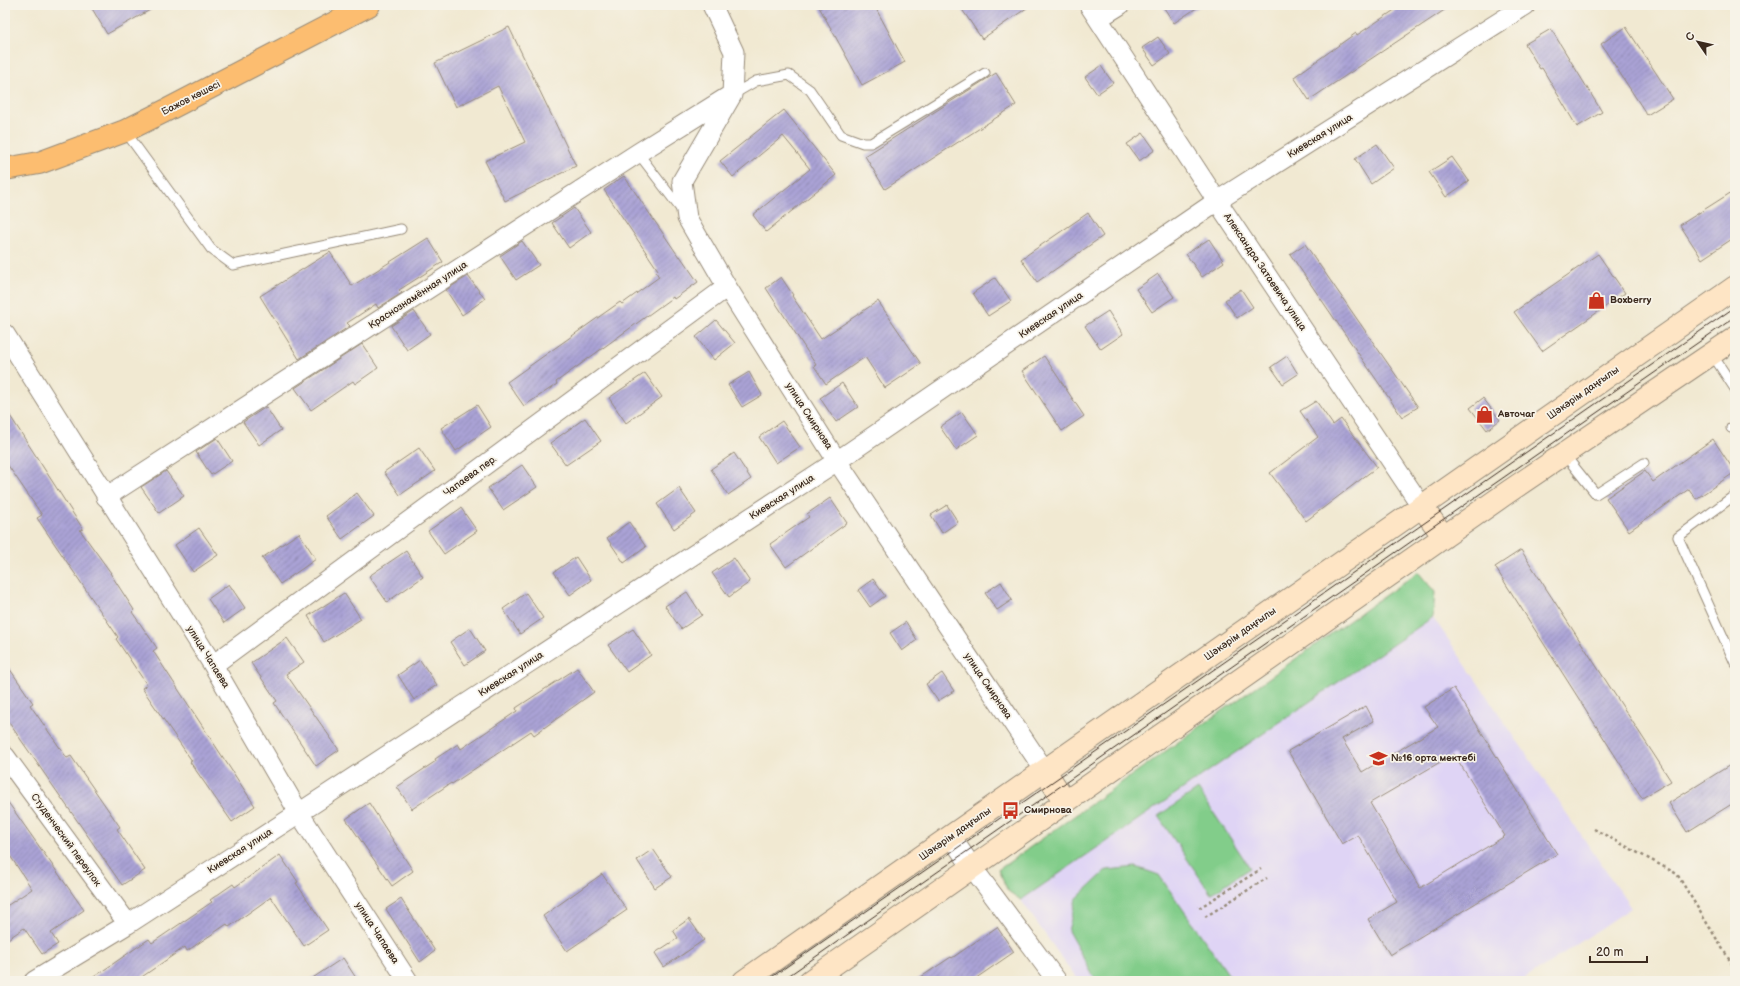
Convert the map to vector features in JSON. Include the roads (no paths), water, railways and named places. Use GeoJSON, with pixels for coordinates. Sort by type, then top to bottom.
{"type":"FeatureCollection","features":[{"type":"Feature","properties":{"kind":"main road","name":"Бажов көшесі"},"geometry":{"type":"LineString","coordinates":[[5,169],[39,163],[125,130],[165,111],[369,5]]}},
{"type":"Feature","properties":{"kind":"main road","name":"Шәкәрім даңғылы"},"geometry":{"type":"LineString","coordinates":[[744,981],[1735,287]]}},
{"type":"Feature","properties":{"kind":"main road"},"geometry":{"type":"LineString","coordinates":[[810,981],[1444,537],[1735,338]]}},
{"type":"Feature","properties":{"kind":"main road","name":"Александра Затаевича улица"},"geometry":{"type":"LineString","coordinates":[[1422,506],[1444,537]]}},
{"type":"Feature","properties":{"kind":"main road","name":"улица Смирнова"},"geometry":{"type":"LineString","coordinates":[[1045,771],[1065,802]]}},
{"type":"Feature","properties":{"kind":"street","name":"улица Смирнова"},"geometry":{"type":"LineString","coordinates":[[712,5],[734,52],[732,94],[682,181],[687,218],[727,287],[837,460],[1045,771]]}},
{"type":"Feature","properties":{"kind":"street"},"geometry":{"type":"LineString","coordinates":[[1094,12],[1120,5]]}},
{"type":"Feature","properties":{"kind":"street","name":"Киевская улица"},"geometry":{"type":"LineString","coordinates":[[34,981],[128,924],[300,813],[837,460],[1217,201],[1526,5]]}},
{"type":"Feature","properties":{"kind":"street","name":"Александра Затаевича улица"},"geometry":{"type":"LineString","coordinates":[[1094,12],[1217,201],[1422,506]]}},
{"type":"Feature","properties":{"kind":"street","name":"Краснознамённая улица"},"geometry":{"type":"LineString","coordinates":[[106,496],[732,94]]}},
{"type":"Feature","properties":{"kind":"street","name":"Чапаева пер."},"geometry":{"type":"LineString","coordinates":[[213,665],[727,287]]}},
{"type":"Feature","properties":{"kind":"street","name":"улица Чапаева"},"geometry":{"type":"LineString","coordinates":[[5,334],[213,665],[300,813],[408,981]]}},
{"type":"Feature","properties":{"kind":"street","name":"Студенческий переулок"},"geometry":{"type":"LineString","coordinates":[[5,756],[128,924]]}},
{"type":"Feature","properties":{"kind":"street"},"geometry":{"type":"LineString","coordinates":[[951,837],[1057,981]]}},
{"type":"Feature","properties":{"kind":"lane"},"geometry":{"type":"LineString","coordinates":[[732,94],[756,81],[789,75],[810,90],[841,135],[863,144],[871,143],[985,73]]}},
{"type":"Feature","properties":{"kind":"lane"},"geometry":{"type":"LineString","coordinates":[[125,130],[211,249],[233,265],[401,229]]}},
{"type":"Feature","properties":{"kind":"lane"},"geometry":{"type":"LineString","coordinates":[[638,153],[687,218]]}},
{"type":"Feature","properties":{"kind":"lane"},"geometry":{"type":"LineString","coordinates":[[1712,354],[1735,389]]}},
{"type":"Feature","properties":{"kind":"lane"},"geometry":{"type":"LineString","coordinates":[[1564,454],[1596,494],[1644,463]]}},
{"type":"Feature","properties":{"kind":"lane"},"geometry":{"type":"LineString","coordinates":[[1735,495],[1678,537],[1735,663]]}},
{"type":"Feature","properties":{"kind":"tram line"},"geometry":{"type":"LineString","coordinates":[[766,981],[1735,307]]}},
{"type":"Feature","properties":{"kind":"tram line"},"geometry":{"type":"LineString","coordinates":[[781,981],[1735,317]]}},
{"type":"Feature","properties":{"kind":"place","name":"Boxberry"},"geometry":{"type":"Point","coordinates":[1597,300]}},
{"type":"Feature","properties":{"kind":"place","name":"Авточаг"},"geometry":{"type":"Point","coordinates":[1485,414]}},
{"type":"Feature","properties":{"kind":"place","name":"№16 орта мектебі"},"geometry":{"type":"Point","coordinates":[1378,758]}},
{"type":"Feature","properties":{"kind":"place","name":"Смирнова"},"geometry":{"type":"Point","coordinates":[1011,810]}}]}
